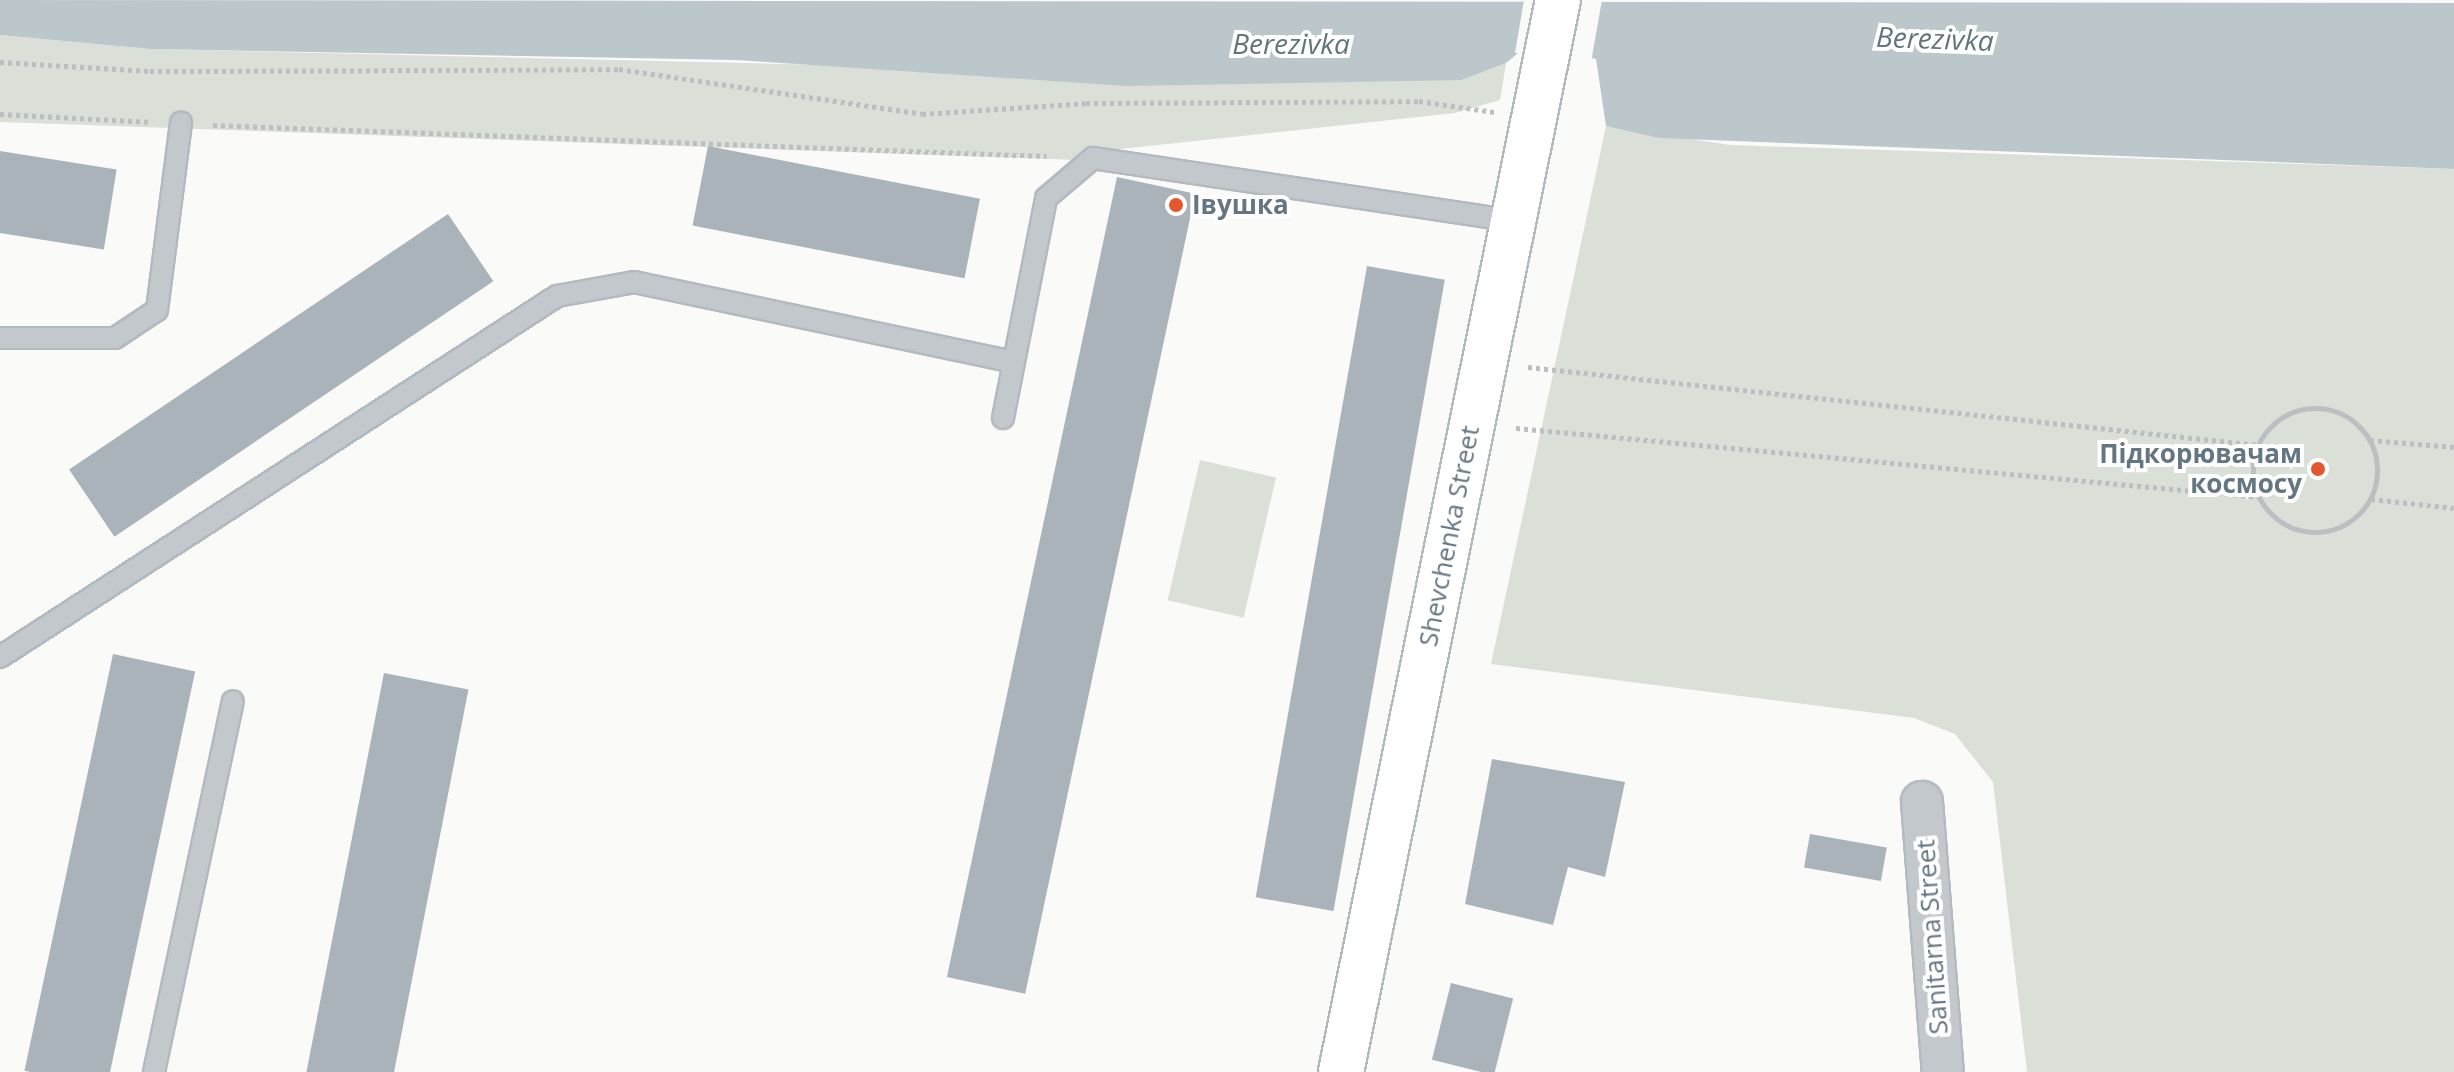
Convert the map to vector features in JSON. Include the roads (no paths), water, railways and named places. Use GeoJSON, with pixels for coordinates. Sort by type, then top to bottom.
{"type":"FeatureCollection","features":[{"type":"Feature","properties":{"kind":"main road","name":"Shevchenka Street"},"geometry":{"type":"LineString","coordinates":[[1341,1072],[1513,221],[1549,58],[1558,0]]}},
{"type":"Feature","properties":{"kind":"street","name":"Sanitarna Street"},"geometry":{"type":"LineString","coordinates":[[1922,802],[1943,1072]]}},
{"type":"Feature","properties":{"kind":"lane"},"geometry":{"type":"LineString","coordinates":[[0,338],[115,338],[157,310],[181,123]]}},
{"type":"Feature","properties":{"kind":"lane"},"geometry":{"type":"LineString","coordinates":[[1003,418],[1046,198],[1093,158],[1513,221]]}},
{"type":"Feature","properties":{"kind":"lane"},"geometry":{"type":"LineString","coordinates":[[0,657],[557,296],[634,282],[1014,362]]}},
{"type":"Feature","properties":{"kind":"lane"},"geometry":{"type":"LineString","coordinates":[[154,1072],[233,701]]}},
{"type":"Feature","properties":{"kind":"water","name":"Berezivka"},"geometry":{"type":"Polygon","coordinates":[[[0,0],[2454,3],[2454,169],[1659,138],[1606,126],[1596,59],[1529,44],[1506,63],[1462,80],[1127,86],[736,60],[150,49],[0,35],[0,0]]]}},
{"type":"Feature","properties":{"kind":"place","name":"Івушка"},"geometry":{"type":"Point","coordinates":[1176,205]}},
{"type":"Feature","properties":{"kind":"place","name":"Підкорювачам космосу"},"geometry":{"type":"Point","coordinates":[2318,469]}}]}
